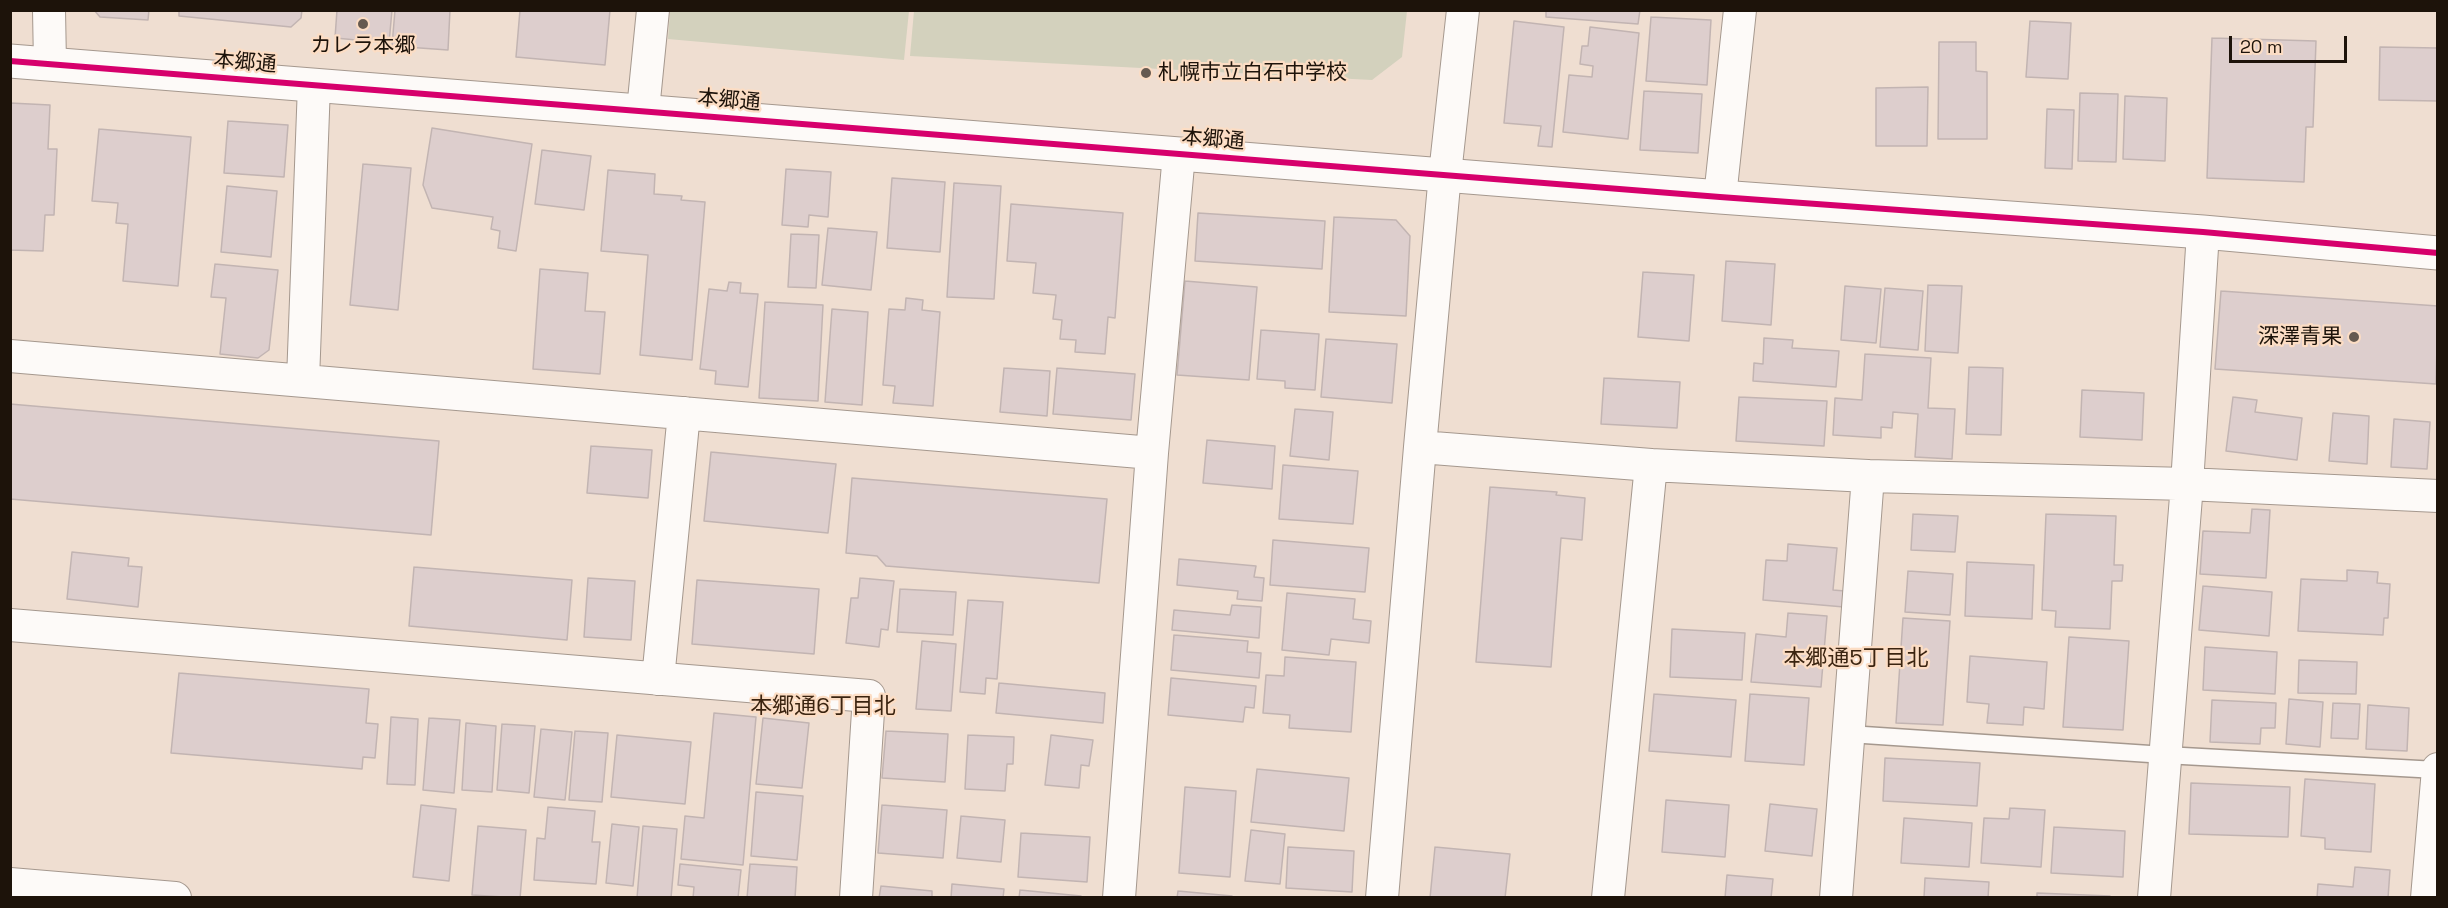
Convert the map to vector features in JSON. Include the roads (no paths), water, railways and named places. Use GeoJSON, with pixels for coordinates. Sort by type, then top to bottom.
{"type":"FeatureCollection","features":[{"type":"Feature","properties":{"kind":"street"},"geometry":{"type":"LineString","coordinates":[[49,10],[50,64]]}},
{"type":"Feature","properties":{"kind":"street"},"geometry":{"type":"LineString","coordinates":[[643,110],[653,10]]}},
{"type":"Feature","properties":{"kind":"street"},"geometry":{"type":"LineString","coordinates":[[1382,897],[1420,447],[1445,174],[1463,10]]}},
{"type":"Feature","properties":{"kind":"street"},"geometry":{"type":"LineString","coordinates":[[1720,197],[1740,10]]}},
{"type":"Feature","properties":{"kind":"street","name":"本郷通"},"geometry":{"type":"LineString","coordinates":[[10,61],[1720,197],[2203,232],[2438,253]]}},
{"type":"Feature","properties":{"kind":"street"},"geometry":{"type":"LineString","coordinates":[[303,380],[314,85]]}},
{"type":"Feature","properties":{"kind":"street"},"geometry":{"type":"LineString","coordinates":[[1119,897],[1152,453],[1179,154]]}},
{"type":"Feature","properties":{"kind":"street"},"geometry":{"type":"LineString","coordinates":[[2154,897],[2187,484],[2203,232]]}},
{"type":"Feature","properties":{"kind":"street"},"geometry":{"type":"LineString","coordinates":[[10,356],[1152,453]]}},
{"type":"Feature","properties":{"kind":"street"},"geometry":{"type":"LineString","coordinates":[[658,679],[684,413]]}},
{"type":"Feature","properties":{"kind":"street"},"geometry":{"type":"LineString","coordinates":[[1420,447],[1651,465],[1868,476],[2187,484],[2438,496]]}},
{"type":"Feature","properties":{"kind":"street"},"geometry":{"type":"LineString","coordinates":[[1608,897],[1651,465]]}},
{"type":"Feature","properties":{"kind":"street"},"geometry":{"type":"LineString","coordinates":[[1836,897],[1868,476]]}},
{"type":"Feature","properties":{"kind":"street"},"geometry":{"type":"LineString","coordinates":[[10,626],[869,696],[856,897]]}},
{"type":"Feature","properties":{"kind":"street"},"geometry":{"type":"LineString","coordinates":[[2427,897],[2437,769]]}},
{"type":"Feature","properties":{"kind":"street"},"geometry":{"type":"LineString","coordinates":[[10,884],[175,897]]}},
{"type":"Feature","properties":{"kind":"lane"},"geometry":{"type":"LineString","coordinates":[[1849,734],[2165,755],[2437,769]]}},
{"type":"Feature","properties":{"kind":"place","name":"カレラ本郷"},"geometry":{"type":"Point","coordinates":[363,24]}},
{"type":"Feature","properties":{"kind":"place","name":"札幌市立白石中学校"},"geometry":{"type":"Point","coordinates":[1146,73]}},
{"type":"Feature","properties":{"kind":"place","name":"深澤青果"},"geometry":{"type":"Point","coordinates":[2354,337]}},
{"type":"Feature","properties":{"kind":"district","name":"本郷通5丁目北"},"geometry":{"type":"Point","coordinates":[1856,659]}},
{"type":"Feature","properties":{"kind":"district","name":"本郷通6丁目北"},"geometry":{"type":"Point","coordinates":[823,707]}}]}
